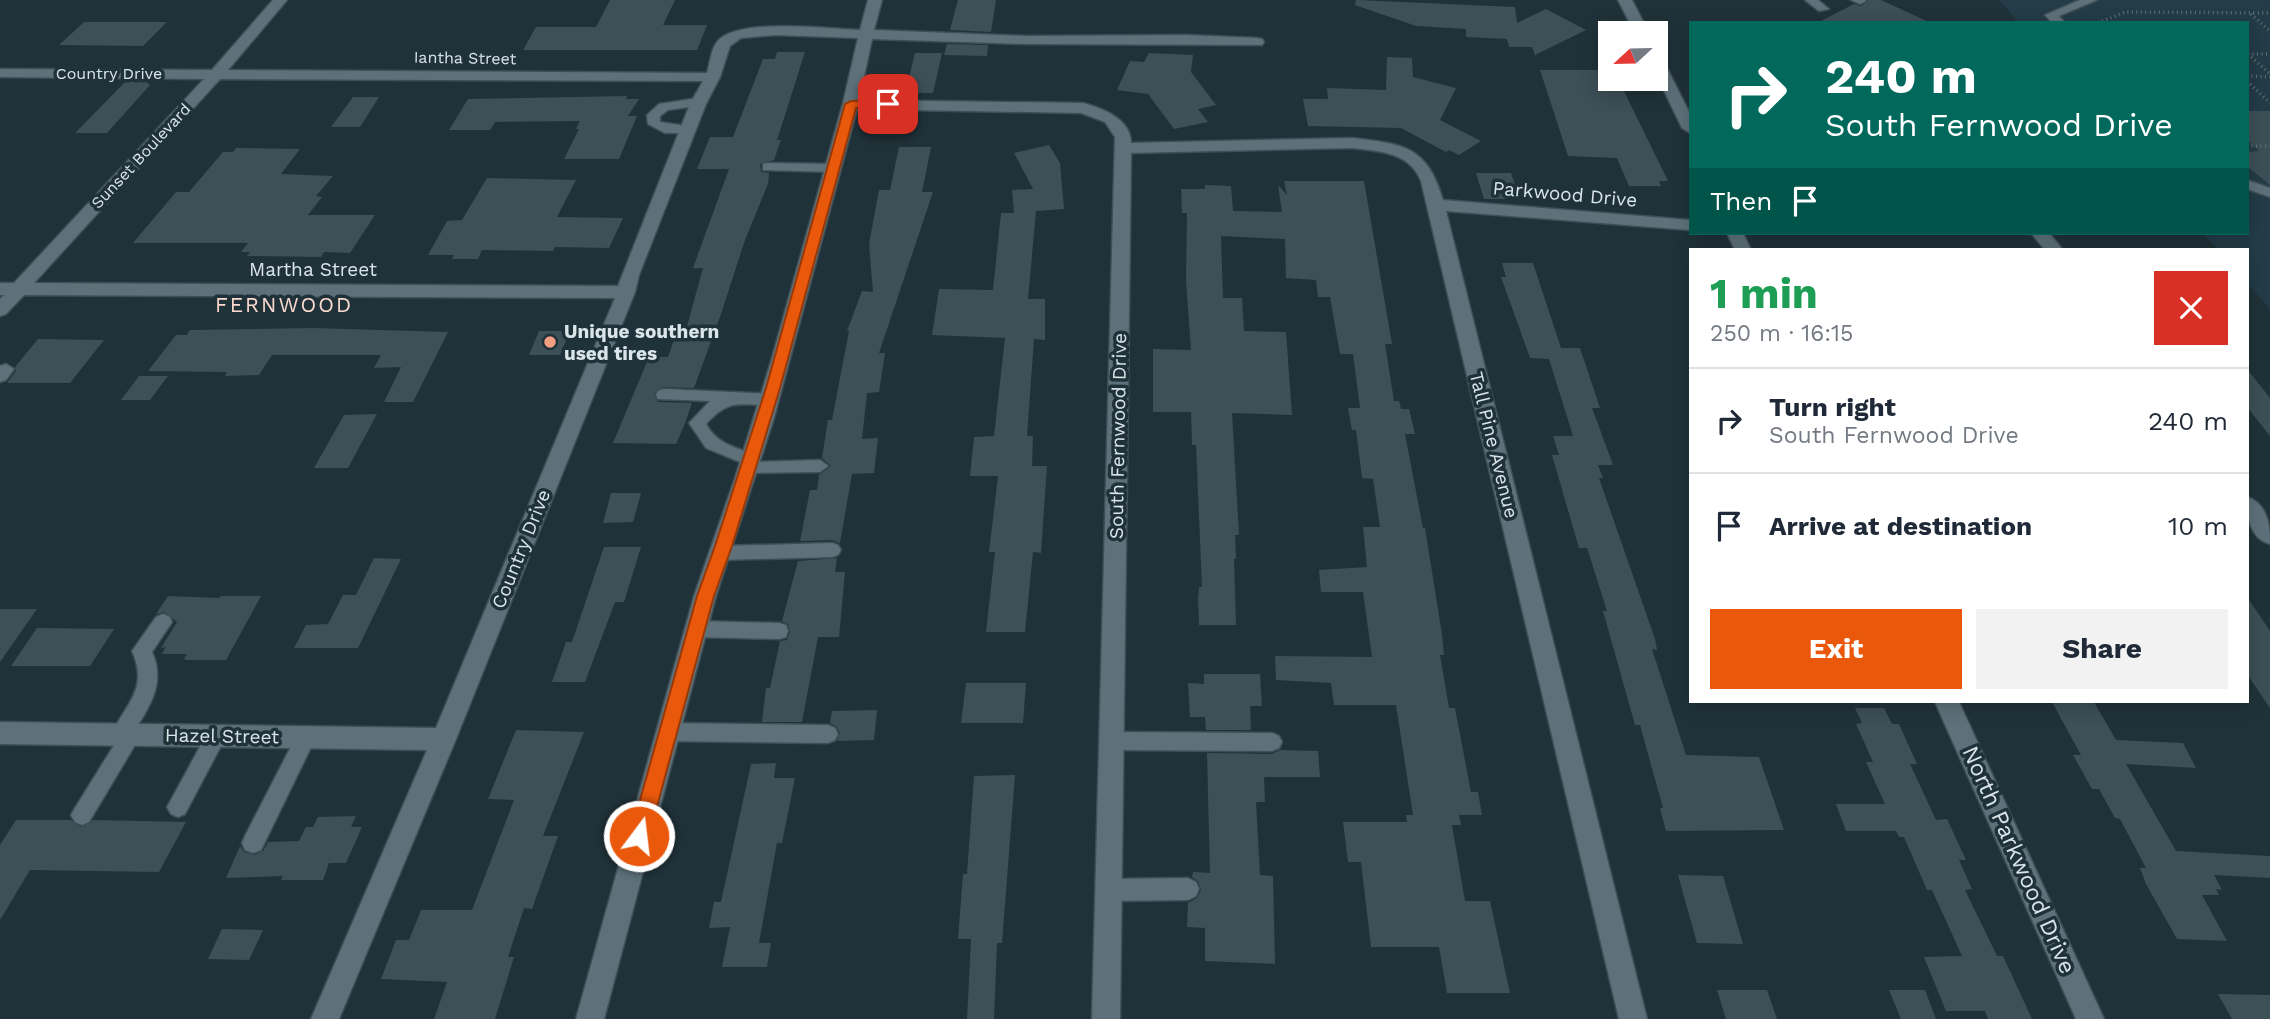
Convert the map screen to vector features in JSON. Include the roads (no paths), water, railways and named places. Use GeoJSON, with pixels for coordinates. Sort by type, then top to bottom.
{"type":"FeatureCollection","features":[{"type":"Feature","properties":{"kind":"street","name":"Sunset Boulevard"},"geometry":{"type":"LineString","coordinates":[[0,310],[217,73],[280,0]]}},
{"type":"Feature","properties":{"kind":"street"},"geometry":{"type":"LineString","coordinates":[[590,1019],[696,629],[770,398],[851,104],[864,35],[875,0]]}},
{"type":"Feature","properties":{"kind":"street"},"geometry":{"type":"LineString","coordinates":[[1625,0],[1636,21]]}},
{"type":"Feature","properties":{"kind":"street","name":"Country Drive"},"geometry":{"type":"LineString","coordinates":[[326,1019],[444,739],[626,292],[630,275],[699,102],[713,77],[723,44],[737,34],[776,31],[1257,42]]}},
{"type":"Feature","properties":{"kind":"street","name":"Country Drive"},"geometry":{"type":"LineString","coordinates":[[0,72],[217,73]]}},
{"type":"Feature","properties":{"kind":"street","name":"Iantha Street"},"geometry":{"type":"LineString","coordinates":[[217,73],[713,77]]}},
{"type":"Feature","properties":{"kind":"street"},"geometry":{"type":"LineString","coordinates":[[1668,84],[1689,126]]}},
{"type":"Feature","properties":{"kind":"street","name":"South Fernwood Drive"},"geometry":{"type":"LineString","coordinates":[[851,104],[1083,108],[1111,119],[1123,137],[1122,144],[1125,148],[1106,1019]]}},
{"type":"Feature","properties":{"kind":"street","name":"Tall Pine Avenue"},"geometry":{"type":"LineString","coordinates":[[1125,148],[1352,143],[1388,148],[1409,157],[1423,169],[1436,205],[1633,1019]]}},
{"type":"Feature","properties":{"kind":"street","name":"Parkwood Drive"},"geometry":{"type":"LineString","coordinates":[[1436,205],[1689,225]]}},
{"type":"Feature","properties":{"kind":"street","name":"Martha Street"},"geometry":{"type":"LineString","coordinates":[[0,289],[626,292]]}},
{"type":"Feature","properties":{"kind":"street"},"geometry":{"type":"LineString","coordinates":[[2249,508],[2270,536]]}},
{"type":"Feature","properties":{"kind":"street","name":"North Parkwood Drive"},"geometry":{"type":"LineString","coordinates":[[1947,703],[2090,1019]]}},
{"type":"Feature","properties":{"kind":"street","name":"Hazel Street"},"geometry":{"type":"LineString","coordinates":[[0,733],[444,739]]}},
{"type":"Feature","properties":{"kind":"lane"},"geometry":{"type":"LineString","coordinates":[[1811,0],[1823,9]]}},
{"type":"Feature","properties":{"kind":"lane"},"geometry":{"type":"LineString","coordinates":[[2057,21],[2051,15],[2091,0]]}},
{"type":"Feature","properties":{"kind":"lane"},"geometry":{"type":"LineString","coordinates":[[688,130],[665,129],[654,124],[653,115],[663,107],[699,102]]}},
{"type":"Feature","properties":{"kind":"lane"},"geometry":{"type":"LineString","coordinates":[[768,167],[834,168]]}},
{"type":"Feature","properties":{"kind":"lane"},"geometry":{"type":"LineString","coordinates":[[2249,185],[2270,193]]}},
{"type":"Feature","properties":{"kind":"lane"},"geometry":{"type":"LineString","coordinates":[[664,395],[770,398]]}},
{"type":"Feature","properties":{"kind":"lane"},"geometry":{"type":"LineString","coordinates":[[734,396],[705,413],[697,422],[703,436],[716,449],[749,464],[820,466]]}},
{"type":"Feature","properties":{"kind":"lane"},"geometry":{"type":"LineString","coordinates":[[721,553],[832,550]]}},
{"type":"Feature","properties":{"kind":"lane"},"geometry":{"type":"LineString","coordinates":[[82,815],[126,735],[151,681],[150,665],[142,651],[163,622]]}},
{"type":"Feature","properties":{"kind":"lane"},"geometry":{"type":"LineString","coordinates":[[696,629],[779,631]]}},
{"type":"Feature","properties":{"kind":"lane"},"geometry":{"type":"LineString","coordinates":[[668,732],[828,734]]}},
{"type":"Feature","properties":{"kind":"lane"},"geometry":{"type":"LineString","coordinates":[[178,807],[216,736]]}},
{"type":"Feature","properties":{"kind":"lane"},"geometry":{"type":"LineString","coordinates":[[253,843],[306,737]]}},
{"type":"Feature","properties":{"kind":"lane"},"geometry":{"type":"LineString","coordinates":[[1112,741],[1272,742]]}},
{"type":"Feature","properties":{"kind":"lane"},"geometry":{"type":"LineString","coordinates":[[1109,890],[1188,890]]}},
{"type":"Feature","properties":{"kind":"place","name":"Unique southern used tires"},"geometry":{"type":"Point","coordinates":[550,342]}},
{"type":"Feature","properties":{"kind":"district","name":"FERNWOOD"},"geometry":{"type":"Point","coordinates":[284,304]}}]}
